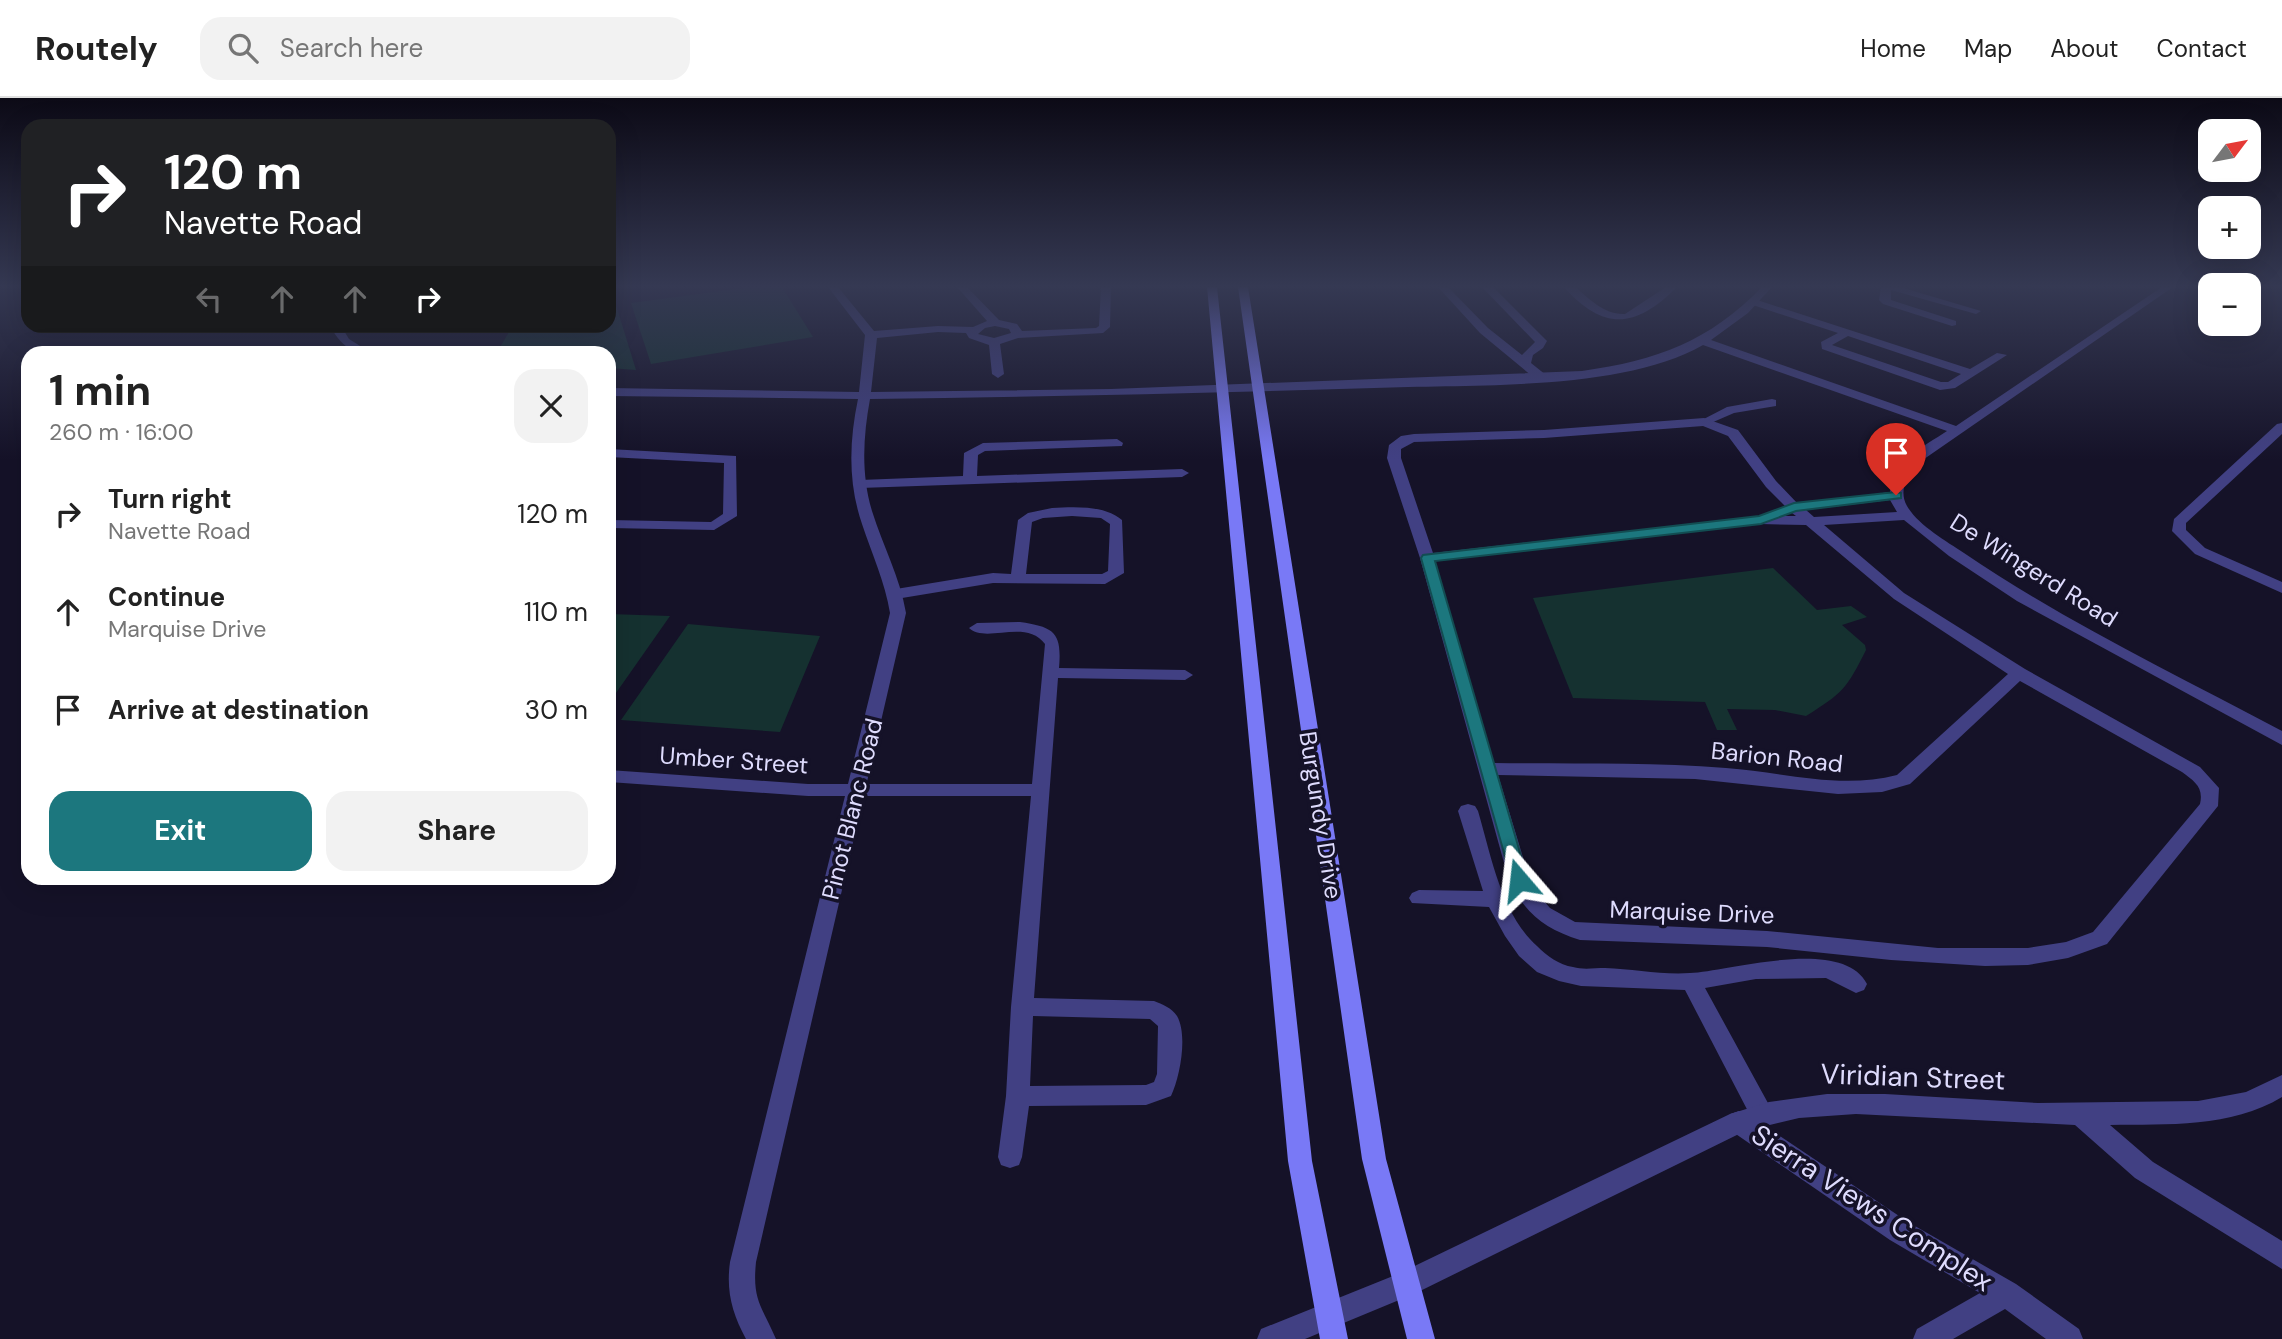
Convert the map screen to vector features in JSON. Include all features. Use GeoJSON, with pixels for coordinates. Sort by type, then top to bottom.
{"type":"FeatureCollection","features":[{"type":"Feature","properties":{"kind":"main road"},"geometry":{"type":"LineString","coordinates":[[1218,345],[1300,1161],[1331,1326]]}},
{"type":"Feature","properties":{"kind":"main road","name":"Burgundy Drive"},"geometry":{"type":"LineString","coordinates":[[1251,345],[1374,1159],[1421,1339]]}},
{"type":"Feature","properties":{"kind":"street","name":"Pinot Blanc Road"},"geometry":{"type":"LineString","coordinates":[[762,1339],[742,1301],[740,1285],[743,1262],[898,613],[895,594],[864,510],[860,484],[858,438],[866,396],[870,345]]}},
{"type":"Feature","properties":{"kind":"street"},"geometry":{"type":"LineString","coordinates":[[994,345],[998,374]]}},
{"type":"Feature","properties":{"kind":"street"},"geometry":{"type":"LineString","coordinates":[[1501,345],[1526,362],[1542,378]]}},
{"type":"Feature","properties":{"kind":"street"},"geometry":{"type":"LineString","coordinates":[[1501,345],[1533,349]]}},
{"type":"Feature","properties":{"kind":"street"},"geometry":{"type":"LineString","coordinates":[[1526,362],[1528,353],[1540,345]]}},
{"type":"Feature","properties":{"kind":"street"},"geometry":{"type":"LineString","coordinates":[[616,392],[866,396],[1222,390],[1542,378],[1601,373],[1630,367],[1690,350],[1697,345]]}},
{"type":"Feature","properties":{"kind":"street"},"geometry":{"type":"LineString","coordinates":[[1714,345],[1956,430]]}},
{"type":"Feature","properties":{"kind":"street"},"geometry":{"type":"LineString","coordinates":[[1825,345],[1940,386],[1951,385],[2001,355]]}},
{"type":"Feature","properties":{"kind":"street"},"geometry":{"type":"LineString","coordinates":[[1883,345],[1971,373]]}},
{"type":"Feature","properties":{"kind":"street"},"geometry":{"type":"LineString","coordinates":[[1761,520],[1794,507],[1896,495],[1899,477],[1909,463],[2082,345]]}},
{"type":"Feature","properties":{"kind":"street"},"geometry":{"type":"LineString","coordinates":[[1704,422],[1731,410],[1772,403]]}},
{"type":"Feature","properties":{"kind":"street","name":"Marquise Drive"},"geometry":{"type":"LineString","coordinates":[[1704,422],[1733,433],[1772,484],[1794,507],[1899,596],[2020,673],[2188,768],[2207,782],[2211,790],[2208,806],[2100,938],[2084,946],[2045,956],[1937,955],[1765,939],[1608,934],[1563,928],[1539,912],[1525,894],[1486,769],[1427,558],[1394,457],[1394,447],[1414,438],[1544,433],[1704,422]]}},
{"type":"Feature","properties":{"kind":"street"},"geometry":{"type":"LineString","coordinates":[[2282,427],[2179,523],[2179,531],[2200,551],[2282,588]]}},
{"type":"Feature","properties":{"kind":"street"},"geometry":{"type":"LineString","coordinates":[[970,480],[971,453],[983,447],[1117,443]]}},
{"type":"Feature","properties":{"kind":"street"},"geometry":{"type":"LineString","coordinates":[[616,453],[731,459],[730,516],[714,526],[616,524]]}},
{"type":"Feature","properties":{"kind":"street"},"geometry":{"type":"LineString","coordinates":[[860,484],[1182,473]]}},
{"type":"Feature","properties":{"kind":"street","name":"De Wingerd Road"},"geometry":{"type":"LineString","coordinates":[[1896,495],[1906,516],[2022,598],[2282,739]]}},
{"type":"Feature","properties":{"kind":"street"},"geometry":{"type":"LineString","coordinates":[[895,594],[975,580],[1098,580],[1112,576],[1116,573],[1117,523],[1109,516],[1101,514],[1045,513],[1031,516],[1025,520],[1018,578]]}},
{"type":"Feature","properties":{"kind":"street"},"geometry":{"type":"LineString","coordinates":[[1427,558],[1761,520],[1809,521],[1906,516]]}},
{"type":"Feature","properties":{"kind":"street"},"geometry":{"type":"LineString","coordinates":[[977,628],[1035,630],[1048,635],[1054,644],[1022,1007],[1018,1096],[1010,1157]]}},
{"type":"Feature","properties":{"kind":"street"},"geometry":{"type":"LineString","coordinates":[[1051,673],[1185,675]]}},
{"type":"Feature","properties":{"kind":"street","name":"Barion Road"},"geometry":{"type":"LineString","coordinates":[[1486,769],[1660,771],[1764,777],[1849,790],[1882,788],[1903,780],[2020,673]]}},
{"type":"Feature","properties":{"kind":"street","name":"Umber Street"},"geometry":{"type":"LineString","coordinates":[[616,776],[808,790],[1041,790]]}},
{"type":"Feature","properties":{"kind":"street"},"geometry":{"type":"LineString","coordinates":[[1468,811],[1495,899],[1514,934],[1530,954],[1557,971],[1568,975],[1691,982],[1756,970],[1826,969],[1845,975],[1856,984]]}},
{"type":"Feature","properties":{"kind":"street"},"geometry":{"type":"LineString","coordinates":[[1419,898],[1495,899]]}},
{"type":"Feature","properties":{"kind":"street"},"geometry":{"type":"LineString","coordinates":[[1691,982],[1750,1118]]}},
{"type":"Feature","properties":{"kind":"street"},"geometry":{"type":"LineString","coordinates":[[1018,1096],[1146,1095],[1163,1089],[1170,1074],[1167,1019],[1154,1010],[1022,1007]]}},
{"type":"Feature","properties":{"kind":"street","name":"Viridian Street"},"geometry":{"type":"LineString","coordinates":[[1331,1326],[1407,1284],[1750,1118],[1801,1105],[1874,1103],[2081,1115],[2197,1113],[2238,1107],[2282,1085]]}},
{"type":"Feature","properties":{"kind":"street"},"geometry":{"type":"LineString","coordinates":[[2081,1115],[2144,1170],[2282,1256]]}},
{"type":"Feature","properties":{"kind":"street","name":"Sierra Views Complex"},"geometry":{"type":"LineString","coordinates":[[1750,1118],[1899,1231],[2006,1293],[2069,1339]]}},
{"type":"Feature","properties":{"kind":"street","name":"Sierra Views Complex"},"geometry":{"type":"LineString","coordinates":[[1927,1339],[2006,1293]]}},
{"type":"Feature","properties":{"kind":"street"},"geometry":{"type":"LineString","coordinates":[[1271,1339],[1331,1326]]}},
{"type":"Feature","properties":{"kind":"green space"},"geometry":{"type":"Polygon","coordinates":[[[628,345],[636,370],[616,369],[616,346],[501,346],[628,345]]]}},
{"type":"Feature","properties":{"kind":"green space"},"geometry":{"type":"Polygon","coordinates":[[[645,345],[766,345],[651,364],[645,345]]]}},
{"type":"Feature","properties":{"kind":"green space"},"geometry":{"type":"Polygon","coordinates":[[[1773,568],[1817,610],[1851,606],[1867,617],[1842,625],[1865,645],[1866,650],[1843,689],[1806,716],[1775,710],[1727,709],[1737,730],[1717,730],[1705,702],[1573,698],[1533,598],[1773,568]]]}},
{"type":"Feature","properties":{"kind":"green space"},"geometry":{"type":"Polygon","coordinates":[[[616,614],[670,616],[616,693],[616,614]]]}},
{"type":"Feature","properties":{"kind":"green space"},"geometry":{"type":"Polygon","coordinates":[[[688,624],[820,636],[780,732],[621,720],[688,624]]]}},
{"type":"Feature","properties":{"kind":"route"},"geometry":{"type":"LineString","coordinates":[[1519,880],[1427,558],[1761,520],[1794,507],[1896,495]]}}]}
